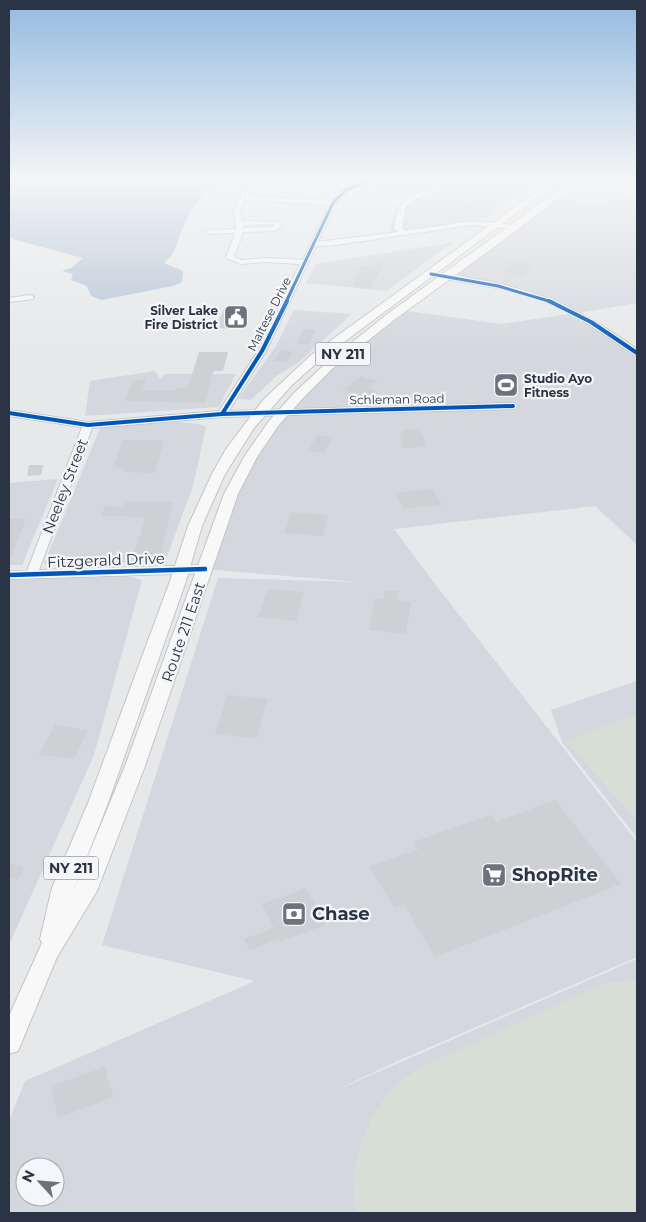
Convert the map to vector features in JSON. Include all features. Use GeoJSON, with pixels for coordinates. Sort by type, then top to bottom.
{"type":"FeatureCollection","features":[{"type":"Feature","properties":{"kind":"main road","name":"Route 211 East"},"geometry":{"type":"LineString","coordinates":[[48,953],[63,888],[98,803],[197,520],[218,472],[258,413],[283,386],[314,360],[481,237]]}},
{"type":"Feature","properties":{"kind":"main road","name":"Route 211 East"},"geometry":{"type":"LineString","coordinates":[[9,1043],[48,953],[86,891],[142,748],[238,479],[259,443],[281,412],[333,362],[500,237]]}},
{"type":"Feature","properties":{"kind":"street"},"geometry":{"type":"LineString","coordinates":[[237,237],[230,256],[231,260],[241,262],[266,260],[306,262]]}},
{"type":"Feature","properties":{"kind":"street","name":"Maltese Drive"},"geometry":{"type":"LineString","coordinates":[[222,414],[262,351],[317,237]]}},
{"type":"Feature","properties":{"kind":"street"},"geometry":{"type":"LineString","coordinates":[[314,244],[376,237]]}},
{"type":"Feature","properties":{"kind":"street"},"geometry":{"type":"LineString","coordinates":[[431,274],[507,288],[553,302],[584,317],[637,353]]}},
{"type":"Feature","properties":{"kind":"street"},"geometry":{"type":"LineString","coordinates":[[9,300],[30,297]]}},
{"type":"Feature","properties":{"kind":"street","name":"Schleman Road"},"geometry":{"type":"LineString","coordinates":[[9,413],[88,425],[222,414],[513,406]]}},
{"type":"Feature","properties":{"kind":"street","name":"Neeley Street"},"geometry":{"type":"LineString","coordinates":[[31,575],[88,425]]}},
{"type":"Feature","properties":{"kind":"street","name":"Fitzgerald Drive"},"geometry":{"type":"LineString","coordinates":[[9,575],[205,569]]}},
{"type":"Feature","properties":{"kind":"shaded area"},"geometry":{"type":"Polygon","coordinates":[[[500,237],[637,237],[637,303],[577,313],[637,354],[637,545],[595,506],[394,529],[637,842],[637,957],[391,1064],[330,1093],[637,959],[637,1213],[9,1213],[9,1121],[25,1081],[255,981],[102,945],[218,578],[358,582],[205,569],[245,466],[281,412],[361,341],[401,310],[501,324],[575,313],[545,299],[447,276],[500,237]]]}},
{"type":"Feature","properties":{"kind":"shaded area"},"geometry":{"type":"Polygon","coordinates":[[[454,242],[386,291],[306,283],[316,264],[454,242]]]}},
{"type":"Feature","properties":{"kind":"shaded area"},"geometry":{"type":"Polygon","coordinates":[[[294,310],[352,314],[299,362],[275,377],[251,400],[238,399],[276,346],[294,310]]]}},
{"type":"Feature","properties":{"kind":"shaded area"},"geometry":{"type":"Polygon","coordinates":[[[155,371],[160,379],[165,374],[236,374],[219,407],[85,416],[90,381],[155,371]]]}},
{"type":"Feature","properties":{"kind":"shaded area"},"geometry":{"type":"Polygon","coordinates":[[[171,421],[199,424],[206,427],[193,486],[165,562],[44,564],[101,426],[171,421]]]}},
{"type":"Feature","properties":{"kind":"shaded area"},"geometry":{"type":"Polygon","coordinates":[[[58,479],[22,565],[9,565],[9,483],[58,479]]]}},
{"type":"Feature","properties":{"kind":"shaded area"},"geometry":{"type":"Polygon","coordinates":[[[123,575],[142,580],[94,755],[9,945],[9,577],[123,575]]]}},
{"type":"Feature","properties":{"kind":"shaded area"},"geometry":{"type":"Polygon","coordinates":[[[637,681],[637,838],[562,742],[551,710],[637,681]]]}},
{"type":"Feature","properties":{"kind":"shaded area"},"geometry":{"type":"Polygon","coordinates":[[[637,714],[637,821],[565,741],[637,714]]]}},
{"type":"Feature","properties":{"kind":"shaded area"},"geometry":{"type":"Polygon","coordinates":[[[637,979],[637,1213],[356,1213],[353,1199],[353,1183],[360,1149],[366,1132],[381,1102],[405,1077],[434,1061],[602,984],[637,979]]]}},
{"type":"Feature","properties":{"kind":"water"},"geometry":{"type":"Polygon","coordinates":[[[11,237],[180,237],[175,250],[164,263],[183,271],[182,282],[173,286],[102,300],[91,296],[87,286],[71,280],[73,274],[62,271],[71,268],[83,258],[11,237]]]}},
{"type":"Feature","properties":{"kind":"building"},"geometry":{"type":"Polygon","coordinates":[[[385,259],[377,278],[374,278],[371,288],[352,286],[361,266],[372,267],[385,259]]]}},
{"type":"Feature","properties":{"kind":"building"},"geometry":{"type":"Polygon","coordinates":[[[512,261],[532,264],[529,266],[533,267],[522,277],[502,270],[512,261]]]}},
{"type":"Feature","properties":{"kind":"building","name":"Silver Lake Fire District"},"geometry":{"type":"Polygon","coordinates":[[[225,307],[237,307],[236,310],[249,311],[241,329],[215,328],[225,307]]]}},
{"type":"Feature","properties":{"kind":"building"},"geometry":{"type":"Polygon","coordinates":[[[303,329],[316,330],[309,344],[297,343],[303,329]]]}},
{"type":"Feature","properties":{"kind":"building"},"geometry":{"type":"Polygon","coordinates":[[[281,350],[293,352],[287,362],[274,361],[281,350]]]}},
{"type":"Feature","properties":{"kind":"building"},"geometry":{"type":"Polygon","coordinates":[[[199,352],[228,352],[223,371],[214,371],[212,375],[205,403],[125,401],[133,380],[146,380],[142,390],[176,390],[177,388],[185,388],[186,385],[189,385],[199,352]]]}},
{"type":"Feature","properties":{"kind":"building"},"geometry":{"type":"Polygon","coordinates":[[[360,376],[377,381],[368,388],[375,390],[366,397],[343,390],[360,376]]]}},
{"type":"Feature","properties":{"kind":"building"},"geometry":{"type":"Polygon","coordinates":[[[420,429],[426,447],[403,448],[400,432],[403,432],[402,430],[420,429]]]}},
{"type":"Feature","properties":{"kind":"building"},"geometry":{"type":"Polygon","coordinates":[[[317,435],[333,437],[324,453],[308,451],[317,435]]]}},
{"type":"Feature","properties":{"kind":"building"},"geometry":{"type":"Polygon","coordinates":[[[122,440],[164,440],[155,473],[124,472],[114,466],[122,440]]]}},
{"type":"Feature","properties":{"kind":"building"},"geometry":{"type":"Polygon","coordinates":[[[29,465],[43,465],[41,475],[27,476],[29,465]]]}},
{"type":"Feature","properties":{"kind":"building"},"geometry":{"type":"Polygon","coordinates":[[[433,489],[442,505],[404,509],[396,493],[433,489]]]}},
{"type":"Feature","properties":{"kind":"building"},"geometry":{"type":"Polygon","coordinates":[[[125,501],[173,502],[160,556],[134,555],[145,517],[101,516],[105,506],[123,507],[125,501]]]}},
{"type":"Feature","properties":{"kind":"building"},"geometry":{"type":"Polygon","coordinates":[[[290,512],[328,515],[323,536],[284,533],[290,512]]]}},
{"type":"Feature","properties":{"kind":"building"},"geometry":{"type":"Polygon","coordinates":[[[9,519],[26,519],[9,561],[9,519]]]}},
{"type":"Feature","properties":{"kind":"building"},"geometry":{"type":"Polygon","coordinates":[[[268,589],[304,592],[296,621],[258,617],[268,589]]]}},
{"type":"Feature","properties":{"kind":"building"},"geometry":{"type":"Polygon","coordinates":[[[385,590],[398,591],[397,601],[411,602],[406,634],[369,630],[375,599],[384,599],[385,590]]]}},
{"type":"Feature","properties":{"kind":"building"},"geometry":{"type":"Polygon","coordinates":[[[227,695],[268,699],[257,738],[215,734],[227,695]]]}},
{"type":"Feature","properties":{"kind":"building"},"geometry":{"type":"Polygon","coordinates":[[[55,725],[88,730],[74,759],[39,755],[55,725]]]}},
{"type":"Feature","properties":{"kind":"building","name":"ShopRite"},"geometry":{"type":"Polygon","coordinates":[[[555,800],[621,884],[435,957],[404,904],[394,908],[369,866],[419,849],[413,842],[491,815],[496,822],[555,800]]]}},
{"type":"Feature","properties":{"kind":"building"},"geometry":{"type":"Polygon","coordinates":[[[9,863],[24,867],[19,879],[9,878],[9,863]]]}},
{"type":"Feature","properties":{"kind":"building","name":"Chase"},"geometry":{"type":"Polygon","coordinates":[[[306,888],[326,925],[249,950],[244,939],[274,928],[262,904],[306,888]]]}},
{"type":"Feature","properties":{"kind":"building"},"geometry":{"type":"Polygon","coordinates":[[[105,1067],[113,1097],[58,1118],[51,1086],[105,1067]]]}},
{"type":"Feature","properties":{"kind":"cycle path"},"geometry":{"type":"LineString","coordinates":[[222,414],[262,351],[317,237]]}},
{"type":"Feature","properties":{"kind":"cycle path"},"geometry":{"type":"LineString","coordinates":[[431,274],[514,289],[546,299],[582,316],[637,353]]}},
{"type":"Feature","properties":{"kind":"cycle path"},"geometry":{"type":"LineString","coordinates":[[9,413],[88,425],[222,414],[513,406]]}},
{"type":"Feature","properties":{"kind":"cycle path"},"geometry":{"type":"LineString","coordinates":[[9,575],[205,569]]}},
{"type":"Feature","properties":{"kind":"place","name":"Silver Lake Fire District"},"geometry":{"type":"Point","coordinates":[236,317]}},
{"type":"Feature","properties":{"kind":"place","name":"Studio Ayo Fitness"},"geometry":{"type":"Point","coordinates":[506,385]}},
{"type":"Feature","properties":{"kind":"place","name":"ShopRite"},"geometry":{"type":"Point","coordinates":[494,875]}},
{"type":"Feature","properties":{"kind":"place","name":"Chase"},"geometry":{"type":"Point","coordinates":[294,914]}}]}
